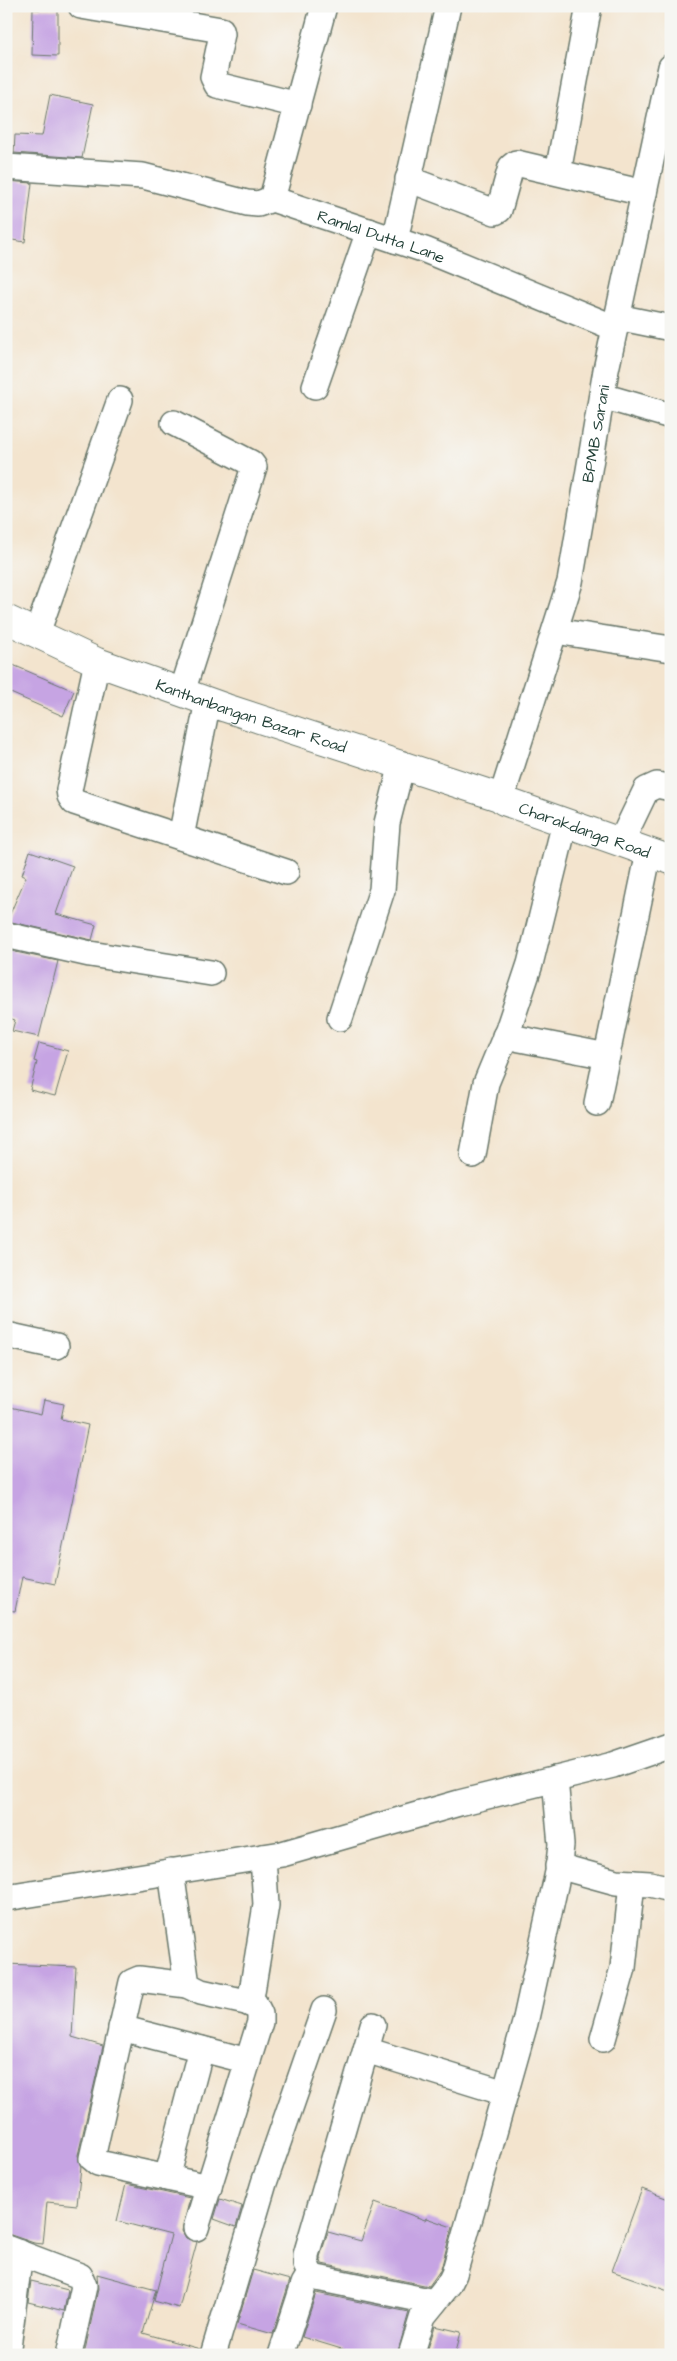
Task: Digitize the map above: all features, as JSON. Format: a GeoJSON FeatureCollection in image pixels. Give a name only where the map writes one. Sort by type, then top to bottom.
{"type":"FeatureCollection","features":[{"type":"Feature","properties":{"kind":"street"},"geometry":{"type":"LineString","coordinates":[[80,6],[221,30],[222,34],[212,77],[217,85],[298,105]]}},
{"type":"Feature","properties":{"kind":"street"},"geometry":{"type":"LineString","coordinates":[[272,199],[324,6]]}},
{"type":"Feature","properties":{"kind":"street"},"geometry":{"type":"LineString","coordinates":[[395,240],[448,6]]}},
{"type":"Feature","properties":{"kind":"street"},"geometry":{"type":"LineString","coordinates":[[558,172],[589,6]]}},
{"type":"Feature","properties":{"kind":"street","name":"BPMB Sarani"},"geometry":{"type":"LineString","coordinates":[[502,797],[570,582],[616,323],[671,67]]}},
{"type":"Feature","properties":{"kind":"street"},"geometry":{"type":"LineString","coordinates":[[408,179],[495,212],[499,210],[513,164],[520,163],[644,193]]}},
{"type":"Feature","properties":{"kind":"street","name":"Ramlal Dutta Lane"},"geometry":{"type":"LineString","coordinates":[[6,167],[143,176],[247,203],[258,204],[272,199],[425,250],[616,323],[671,328]]}},
{"type":"Feature","properties":{"kind":"street"},"geometry":{"type":"LineString","coordinates":[[315,386],[369,232]]}},
{"type":"Feature","properties":{"kind":"street"},"geometry":{"type":"LineString","coordinates":[[602,396],[671,416]]}},
{"type":"Feature","properties":{"kind":"street"},"geometry":{"type":"LineString","coordinates":[[36,633],[120,400]]}},
{"type":"Feature","properties":{"kind":"street"},"geometry":{"type":"LineString","coordinates":[[174,423],[251,463],[254,467],[182,692]]}},
{"type":"Feature","properties":{"kind":"street","name":"Kanthanbangan Bazar Road"},"geometry":{"type":"LineString","coordinates":[[6,619],[97,662],[208,701],[502,797]]}},
{"type":"Feature","properties":{"kind":"street"},"geometry":{"type":"LineString","coordinates":[[555,631],[671,649]]}},
{"type":"Feature","properties":{"kind":"street"},"geometry":{"type":"LineString","coordinates":[[97,662],[69,790],[74,802],[286,872]]}},
{"type":"Feature","properties":{"kind":"street"},"geometry":{"type":"LineString","coordinates":[[181,837],[208,701]]}},
{"type":"Feature","properties":{"kind":"street"},"geometry":{"type":"LineString","coordinates":[[340,1018],[382,890],[387,823],[402,764]]}},
{"type":"Feature","properties":{"kind":"street"},"geometry":{"type":"LineString","coordinates":[[621,842],[646,790],[657,785],[671,788]]}},
{"type":"Feature","properties":{"kind":"street","name":"Charakdanga Road"},"geometry":{"type":"LineString","coordinates":[[502,797],[504,801],[660,856]]}},
{"type":"Feature","properties":{"kind":"street"},"geometry":{"type":"LineString","coordinates":[[473,1155],[486,1083],[505,1036],[530,964],[565,822]]}},
{"type":"Feature","properties":{"kind":"street"},"geometry":{"type":"LineString","coordinates":[[597,1103],[607,1056],[660,856]]}},
{"type":"Feature","properties":{"kind":"street"},"geometry":{"type":"LineString","coordinates":[[6,936],[90,954],[212,973]]}},
{"type":"Feature","properties":{"kind":"street"},"geometry":{"type":"LineString","coordinates":[[505,1036],[607,1056]]}},
{"type":"Feature","properties":{"kind":"street"},"geometry":{"type":"LineString","coordinates":[[6,1335],[56,1346]]}},
{"type":"Feature","properties":{"kind":"street"},"geometry":{"type":"LineString","coordinates":[[6,1898],[282,1854],[459,1803],[613,1765],[671,1745]]}},
{"type":"Feature","properties":{"kind":"street"},"geometry":{"type":"LineString","coordinates":[[411,2355],[423,2316],[454,2274],[525,2023],[561,1845],[555,1779]]}},
{"type":"Feature","properties":{"kind":"street"},"geometry":{"type":"LineString","coordinates":[[250,2004],[266,1905],[264,1857]]}},
{"type":"Feature","properties":{"kind":"street"},"geometry":{"type":"LineString","coordinates":[[558,1866],[614,1882],[650,1884],[671,1889]]}},
{"type":"Feature","properties":{"kind":"street"},"geometry":{"type":"LineString","coordinates":[[171,1872],[187,1985]]}},
{"type":"Feature","properties":{"kind":"street"},"geometry":{"type":"LineString","coordinates":[[603,2039],[623,1968],[632,1883]]}},
{"type":"Feature","properties":{"kind":"street"},"geometry":{"type":"LineString","coordinates":[[196,2228],[209,2187],[248,2061],[260,2014],[258,2008],[250,2004],[201,1992],[187,1985],[135,1980],[130,1987],[92,2158],[98,2163],[209,2187]]}},
{"type":"Feature","properties":{"kind":"street"},"geometry":{"type":"LineString","coordinates":[[213,2355],[264,2183],[324,2010]]}},
{"type":"Feature","properties":{"kind":"street"},"geometry":{"type":"LineString","coordinates":[[312,2277],[306,2264],[306,2255],[373,2025]]}},
{"type":"Feature","properties":{"kind":"street"},"geometry":{"type":"LineString","coordinates":[[121,2028],[248,2061]]}},
{"type":"Feature","properties":{"kind":"street"},"geometry":{"type":"LineString","coordinates":[[167,2178],[201,2049]]}},
{"type":"Feature","properties":{"kind":"street"},"geometry":{"type":"LineString","coordinates":[[366,2050],[505,2093]]}},
{"type":"Feature","properties":{"kind":"street"},"geometry":{"type":"LineString","coordinates":[[7,2355],[13,2251],[80,2276],[83,2280],[84,2286],[69,2355]]}},
{"type":"Feature","properties":{"kind":"street"},"geometry":{"type":"LineString","coordinates":[[281,2355],[304,2284],[307,2279],[312,2277],[434,2302]]}},
{"type":"Feature","properties":{"kind":"building"},"geometry":{"type":"Polygon","coordinates":[[[33,9],[58,10],[58,56],[32,55],[33,9]]]}},
{"type":"Feature","properties":{"kind":"building"},"geometry":{"type":"Polygon","coordinates":[[[50,95],[93,104],[82,158],[14,153],[15,135],[42,136],[50,95]]]}},
{"type":"Feature","properties":{"kind":"building"},"geometry":{"type":"Polygon","coordinates":[[[6,181],[32,183],[25,242],[6,239],[6,181]]]}},
{"type":"Feature","properties":{"kind":"building"},"geometry":{"type":"Polygon","coordinates":[[[6,662],[74,691],[63,716],[6,691],[6,662]]]}},
{"type":"Feature","properties":{"kind":"building"},"geometry":{"type":"Polygon","coordinates":[[[30,851],[73,866],[56,914],[96,925],[92,940],[7,921],[26,877],[22,875],[30,851]]]}},
{"type":"Feature","properties":{"kind":"building"},"geometry":{"type":"Polygon","coordinates":[[[6,950],[58,961],[39,1037],[12,1031],[15,1020],[6,1017],[6,950]]]}},
{"type":"Feature","properties":{"kind":"building"},"geometry":{"type":"Polygon","coordinates":[[[39,1043],[68,1051],[55,1096],[30,1090],[37,1062],[34,1061],[39,1043]]]}},
{"type":"Feature","properties":{"kind":"building"},"geometry":{"type":"Polygon","coordinates":[[[44,1400],[64,1404],[61,1419],[88,1425],[55,1584],[22,1577],[15,1611],[6,1610],[6,1406],[41,1414],[44,1400]]]}},
{"type":"Feature","properties":{"kind":"building"},"geometry":{"type":"Polygon","coordinates":[[[6,1964],[76,1967],[72,2037],[103,2046],[78,2155],[81,2167],[77,2205],[47,2202],[43,2244],[34,2243],[8,2234],[11,2195],[6,2195],[6,1964]]]}},
{"type":"Feature","properties":{"kind":"building"},"geometry":{"type":"Polygon","coordinates":[[[126,2184],[190,2198],[182,2231],[186,2238],[197,2242],[179,2308],[154,2301],[171,2235],[117,2221],[126,2184]]]}},
{"type":"Feature","properties":{"kind":"building"},"geometry":{"type":"Polygon","coordinates":[[[642,2189],[671,2200],[671,2292],[612,2271],[642,2189]]]}},
{"type":"Feature","properties":{"kind":"building"},"geometry":{"type":"Polygon","coordinates":[[[220,2199],[242,2206],[236,2227],[214,2219],[220,2199]]]}},
{"type":"Feature","properties":{"kind":"building"},"geometry":{"type":"Polygon","coordinates":[[[375,2202],[425,2220],[426,2218],[452,2227],[441,2269],[429,2286],[322,2264],[320,2257],[328,2232],[361,2241],[375,2202]]]}},
{"type":"Feature","properties":{"kind":"building"},"geometry":{"type":"Polygon","coordinates":[[[253,2270],[290,2280],[273,2334],[237,2324],[253,2270]]]}},
{"type":"Feature","properties":{"kind":"building"},"geometry":{"type":"Polygon","coordinates":[[[97,2274],[156,2290],[143,2333],[200,2349],[199,2355],[84,2355],[98,2289],[97,2274]]]}},
{"type":"Feature","properties":{"kind":"building"},"geometry":{"type":"Polygon","coordinates":[[[31,2281],[68,2290],[64,2311],[28,2302],[31,2281]]]}},
{"type":"Feature","properties":{"kind":"building"},"geometry":{"type":"Polygon","coordinates":[[[316,2293],[409,2312],[397,2355],[344,2355],[345,2350],[302,2337],[316,2293]]]}},
{"type":"Feature","properties":{"kind":"building"},"geometry":{"type":"Polygon","coordinates":[[[435,2326],[461,2332],[455,2355],[426,2355],[435,2326]]]}}]}
